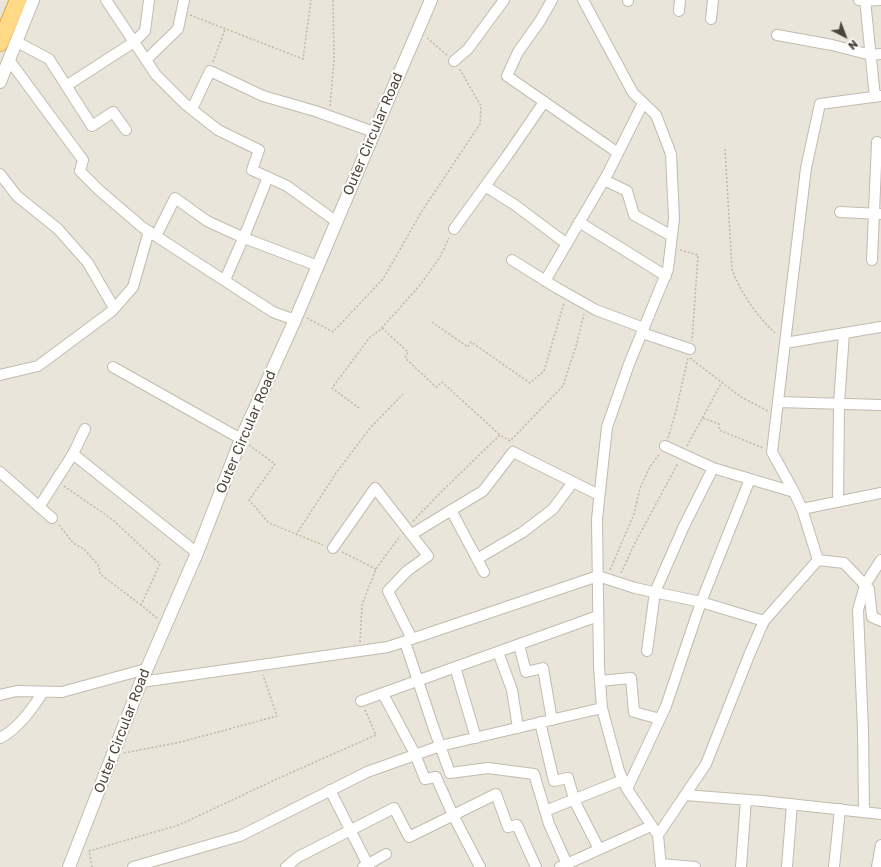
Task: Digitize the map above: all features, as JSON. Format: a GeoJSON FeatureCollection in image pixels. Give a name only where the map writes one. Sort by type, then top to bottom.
{"type":"FeatureCollection","features":[{"type":"Feature","properties":{"kind":"highway"},"geometry":{"type":"LineString","coordinates":[[0,43],[18,0]]}},
{"type":"Feature","properties":{"kind":"street"},"geometry":{"type":"LineString","coordinates":[[0,82],[33,0]]}},
{"type":"Feature","properties":{"kind":"street"},"geometry":{"type":"LineString","coordinates":[[106,0],[156,75],[192,109],[218,130],[259,150],[252,170],[287,186],[336,222]]}},
{"type":"Feature","properties":{"kind":"street"},"geometry":{"type":"LineString","coordinates":[[66,86],[134,42],[145,31],[149,0]]}},
{"type":"Feature","properties":{"kind":"street"},"geometry":{"type":"LineString","coordinates":[[146,60],[178,29],[184,0]]}},
{"type":"Feature","properties":{"kind":"street","name":"Outer Circular Road"},"geometry":{"type":"LineString","coordinates":[[70,867],[141,682],[197,553],[241,439],[297,317],[431,0]]}},
{"type":"Feature","properties":{"kind":"street"},"geometry":{"type":"LineString","coordinates":[[454,61],[468,48],[504,0]]}},
{"type":"Feature","properties":{"kind":"street"},"geometry":{"type":"LineString","coordinates":[[552,0],[540,21],[518,52],[507,76],[618,153]]}},
{"type":"Feature","properties":{"kind":"street"},"geometry":{"type":"LineString","coordinates":[[583,0],[633,93],[656,115],[671,154],[674,219],[666,276],[643,331],[607,427],[597,519],[607,579],[598,616],[602,708],[619,771],[625,784],[658,835],[661,866],[695,867]]}},
{"type":"Feature","properties":{"kind":"street"},"geometry":{"type":"LineString","coordinates":[[679,11],[680,0]]}},
{"type":"Feature","properties":{"kind":"street"},"geometry":{"type":"LineString","coordinates":[[711,19],[713,0]]}},
{"type":"Feature","properties":{"kind":"street"},"geometry":{"type":"LineString","coordinates":[[818,560],[802,509],[772,452],[776,416],[806,168],[820,104],[878,97],[876,54],[863,0],[881,0]]}},
{"type":"Feature","properties":{"kind":"street"},"geometry":{"type":"LineString","coordinates":[[778,35],[876,54]]}},
{"type":"Feature","properties":{"kind":"street"},"geometry":{"type":"LineString","coordinates":[[17,42],[49,59],[92,126],[113,112],[126,130]]}},
{"type":"Feature","properties":{"kind":"street"},"geometry":{"type":"LineString","coordinates":[[9,60],[83,160],[80,171],[99,190],[142,227],[273,312],[297,317]]}},
{"type":"Feature","properties":{"kind":"street"},"geometry":{"type":"LineString","coordinates":[[192,109],[210,71],[263,96],[327,115],[374,132]]}},
{"type":"Feature","properties":{"kind":"street"},"geometry":{"type":"LineString","coordinates":[[454,229],[544,102]]}},
{"type":"Feature","properties":{"kind":"street"},"geometry":{"type":"LineString","coordinates":[[545,281],[604,180],[643,102]]}},
{"type":"Feature","properties":{"kind":"street"},"geometry":{"type":"LineString","coordinates":[[872,260],[878,214],[877,142]]}},
{"type":"Feature","properties":{"kind":"street"},"geometry":{"type":"LineString","coordinates":[[0,174],[17,196],[58,229],[88,263],[114,308]]}},
{"type":"Feature","properties":{"kind":"street"},"geometry":{"type":"LineString","coordinates":[[225,280],[244,238],[268,177]]}},
{"type":"Feature","properties":{"kind":"street"},"geometry":{"type":"LineString","coordinates":[[604,180],[627,191],[634,215],[672,236]]}},
{"type":"Feature","properties":{"kind":"street"},"geometry":{"type":"LineString","coordinates":[[485,186],[515,205],[567,244]]}},
{"type":"Feature","properties":{"kind":"street"},"geometry":{"type":"LineString","coordinates":[[0,375],[38,366],[114,308],[133,287],[152,234],[175,198],[207,221],[244,238],[318,266]]}},
{"type":"Feature","properties":{"kind":"street"},"geometry":{"type":"LineString","coordinates":[[840,212],[878,214]]}},
{"type":"Feature","properties":{"kind":"street"},"geometry":{"type":"LineString","coordinates":[[579,222],[666,276]]}},
{"type":"Feature","properties":{"kind":"street"},"geometry":{"type":"LineString","coordinates":[[512,260],[566,294],[596,310],[643,331],[690,349]]}},
{"type":"Feature","properties":{"kind":"street"},"geometry":{"type":"LineString","coordinates":[[785,342],[881,327]]}},
{"type":"Feature","properties":{"kind":"street"},"geometry":{"type":"LineString","coordinates":[[838,502],[839,404],[844,333]]}},
{"type":"Feature","properties":{"kind":"street"},"geometry":{"type":"LineString","coordinates":[[113,367],[241,439]]}},
{"type":"Feature","properties":{"kind":"street"},"geometry":{"type":"LineString","coordinates":[[778,402],[881,405]]}},
{"type":"Feature","properties":{"kind":"street"},"geometry":{"type":"LineString","coordinates":[[39,507],[73,454],[85,429]]}},
{"type":"Feature","properties":{"kind":"street"},"geometry":{"type":"LineString","coordinates":[[665,446],[713,468],[794,492]]}},
{"type":"Feature","properties":{"kind":"street"},"geometry":{"type":"LineString","coordinates":[[409,531],[451,510],[483,491],[513,452],[599,495]]}},
{"type":"Feature","properties":{"kind":"street"},"geometry":{"type":"LineString","coordinates":[[73,454],[197,553]]}},
{"type":"Feature","properties":{"kind":"street"},"geometry":{"type":"LineString","coordinates":[[646,651],[655,592],[684,526],[713,468]]}},
{"type":"Feature","properties":{"kind":"street"},"geometry":{"type":"LineString","coordinates":[[0,472],[52,518]]}},
{"type":"Feature","properties":{"kind":"street"},"geometry":{"type":"LineString","coordinates":[[545,811],[625,784],[666,706],[701,602],[750,479]]}},
{"type":"Feature","properties":{"kind":"street"},"geometry":{"type":"LineString","coordinates":[[477,559],[523,532],[553,509],[573,482]]}},
{"type":"Feature","properties":{"kind":"street"},"geometry":{"type":"LineString","coordinates":[[333,548],[375,488],[428,556],[407,571],[388,590],[408,641],[417,681],[450,773],[488,768],[534,774],[563,865],[580,863],[599,849],[651,826]]}},
{"type":"Feature","properties":{"kind":"street"},"geometry":{"type":"LineString","coordinates":[[802,509],[881,493]]}},
{"type":"Feature","properties":{"kind":"street"},"geometry":{"type":"LineString","coordinates":[[451,510],[484,572]]}},
{"type":"Feature","properties":{"kind":"street"},"geometry":{"type":"LineString","coordinates":[[818,560],[844,563],[869,589],[872,617],[881,621]]}},
{"type":"Feature","properties":{"kind":"street"},"geometry":{"type":"LineString","coordinates":[[658,835],[706,764],[764,621],[818,560]]}},
{"type":"Feature","properties":{"kind":"street"},"geometry":{"type":"LineString","coordinates":[[864,812],[863,730],[858,610],[865,585],[881,560]]}},
{"type":"Feature","properties":{"kind":"street"},"geometry":{"type":"LineString","coordinates":[[141,682],[388,648],[607,579],[636,588],[701,602],[764,621]]}},
{"type":"Feature","properties":{"kind":"street"},"geometry":{"type":"LineString","coordinates":[[361,701],[598,616]]}},
{"type":"Feature","properties":{"kind":"street"},"geometry":{"type":"LineString","coordinates":[[519,645],[526,672],[543,668],[552,720]]}},
{"type":"Feature","properties":{"kind":"street"},"geometry":{"type":"LineString","coordinates":[[498,652],[512,690],[518,728]]}},
{"type":"Feature","properties":{"kind":"street"},"geometry":{"type":"LineString","coordinates":[[455,667],[476,738]]}},
{"type":"Feature","properties":{"kind":"street"},"geometry":{"type":"LineString","coordinates":[[0,695],[17,691],[62,692],[146,670]]}},
{"type":"Feature","properties":{"kind":"street"},"geometry":{"type":"LineString","coordinates":[[600,681],[631,678],[634,712],[660,719]]}},
{"type":"Feature","properties":{"kind":"street"},"geometry":{"type":"LineString","coordinates":[[0,738],[29,713],[43,692]]}},
{"type":"Feature","properties":{"kind":"street"},"geometry":{"type":"LineString","coordinates":[[383,694],[415,754],[425,779],[436,777],[453,815],[480,867]]}},
{"type":"Feature","properties":{"kind":"street"},"geometry":{"type":"LineString","coordinates":[[133,867],[240,836],[367,772],[415,754],[440,746],[602,708]]}},
{"type":"Feature","properties":{"kind":"street"},"geometry":{"type":"LineString","coordinates":[[540,722],[554,781],[568,778],[574,800],[599,849]]}},
{"type":"Feature","properties":{"kind":"street"},"geometry":{"type":"LineString","coordinates":[[330,790],[351,830],[367,866],[386,854]]}},
{"type":"Feature","properties":{"kind":"street"},"geometry":{"type":"LineString","coordinates":[[286,867],[298,857],[394,808],[409,837],[496,794],[508,826],[517,825],[536,867]]}},
{"type":"Feature","properties":{"kind":"street"},"geometry":{"type":"LineString","coordinates":[[685,795],[792,804],[881,814]]}},
{"type":"Feature","properties":{"kind":"street"},"geometry":{"type":"LineString","coordinates":[[741,867],[746,800]]}},
{"type":"Feature","properties":{"kind":"street"},"geometry":{"type":"LineString","coordinates":[[787,867],[792,804]]}},
{"type":"Feature","properties":{"kind":"street"},"geometry":{"type":"LineString","coordinates":[[834,867],[840,809]]}},
{"type":"Feature","properties":{"kind":"street"},"geometry":{"type":"LineString","coordinates":[[877,867],[881,845]]}},
{"type":"Feature","properties":{"kind":"path"},"geometry":{"type":"LineString","coordinates":[[182,12],[303,59],[311,0]]}},
{"type":"Feature","properties":{"kind":"path"},"geometry":{"type":"LineString","coordinates":[[327,115],[330,103],[334,59],[333,0]]}},
{"type":"Feature","properties":{"kind":"path"},"geometry":{"type":"LineString","coordinates":[[210,71],[226,29]]}},
{"type":"Feature","properties":{"kind":"path"},"geometry":{"type":"LineString","coordinates":[[297,317],[333,332],[383,279],[422,211],[480,124],[481,106],[457,64],[418,30]]}},
{"type":"Feature","properties":{"kind":"path"},"geometry":{"type":"LineString","coordinates":[[725,149],[732,269],[737,283],[761,320],[785,342]]}},
{"type":"Feature","properties":{"kind":"path"},"geometry":{"type":"LineString","coordinates":[[359,408],[332,388],[370,338],[382,328],[421,284],[440,257],[454,229]]}},
{"type":"Feature","properties":{"kind":"path"},"geometry":{"type":"LineString","coordinates":[[671,248],[698,255],[694,301],[693,338],[690,349]]}},
{"type":"Feature","properties":{"kind":"path"},"geometry":{"type":"LineString","coordinates":[[432,322],[468,347],[471,342],[530,383],[544,371],[566,294]]}},
{"type":"Feature","properties":{"kind":"path"},"geometry":{"type":"LineString","coordinates":[[382,328],[408,352],[405,358],[436,387],[442,382],[500,436],[510,441],[563,386],[576,346],[586,304]]}},
{"type":"Feature","properties":{"kind":"path"},"geometry":{"type":"LineString","coordinates":[[607,579],[634,514],[640,488],[650,466],[665,446],[676,411],[688,357],[741,397],[776,416]]}},
{"type":"Feature","properties":{"kind":"path"},"geometry":{"type":"LineString","coordinates":[[607,579],[634,545],[722,382]]}},
{"type":"Feature","properties":{"kind":"path"},"geometry":{"type":"LineString","coordinates":[[296,534],[336,473],[358,444],[371,427],[403,394]]}},
{"type":"Feature","properties":{"kind":"path"},"geometry":{"type":"LineString","coordinates":[[702,417],[719,424],[719,430],[772,452]]}},
{"type":"Feature","properties":{"kind":"path"},"geometry":{"type":"LineString","coordinates":[[359,652],[362,605],[376,569],[444,489],[500,436]]}},
{"type":"Feature","properties":{"kind":"path"},"geometry":{"type":"LineString","coordinates":[[241,439],[275,464],[248,500],[269,523],[333,548],[376,569]]}},
{"type":"Feature","properties":{"kind":"path"},"geometry":{"type":"LineString","coordinates":[[56,480],[113,520],[160,564],[141,605]]}},
{"type":"Feature","properties":{"kind":"path"},"geometry":{"type":"LineString","coordinates":[[52,518],[64,530],[73,543],[84,548],[99,566],[100,574],[166,625]]}},
{"type":"Feature","properties":{"kind":"path"},"geometry":{"type":"LineString","coordinates":[[112,756],[181,742],[277,716],[260,666]]}},
{"type":"Feature","properties":{"kind":"path"},"geometry":{"type":"LineString","coordinates":[[92,867],[89,851],[179,825],[279,778],[376,736],[361,701]]}},
{"type":"Feature","properties":{"kind":"shaded area"},"geometry":{"type":"Polygon","coordinates":[[[0,0],[881,0],[881,867],[0,867],[0,0]]]}}]}
